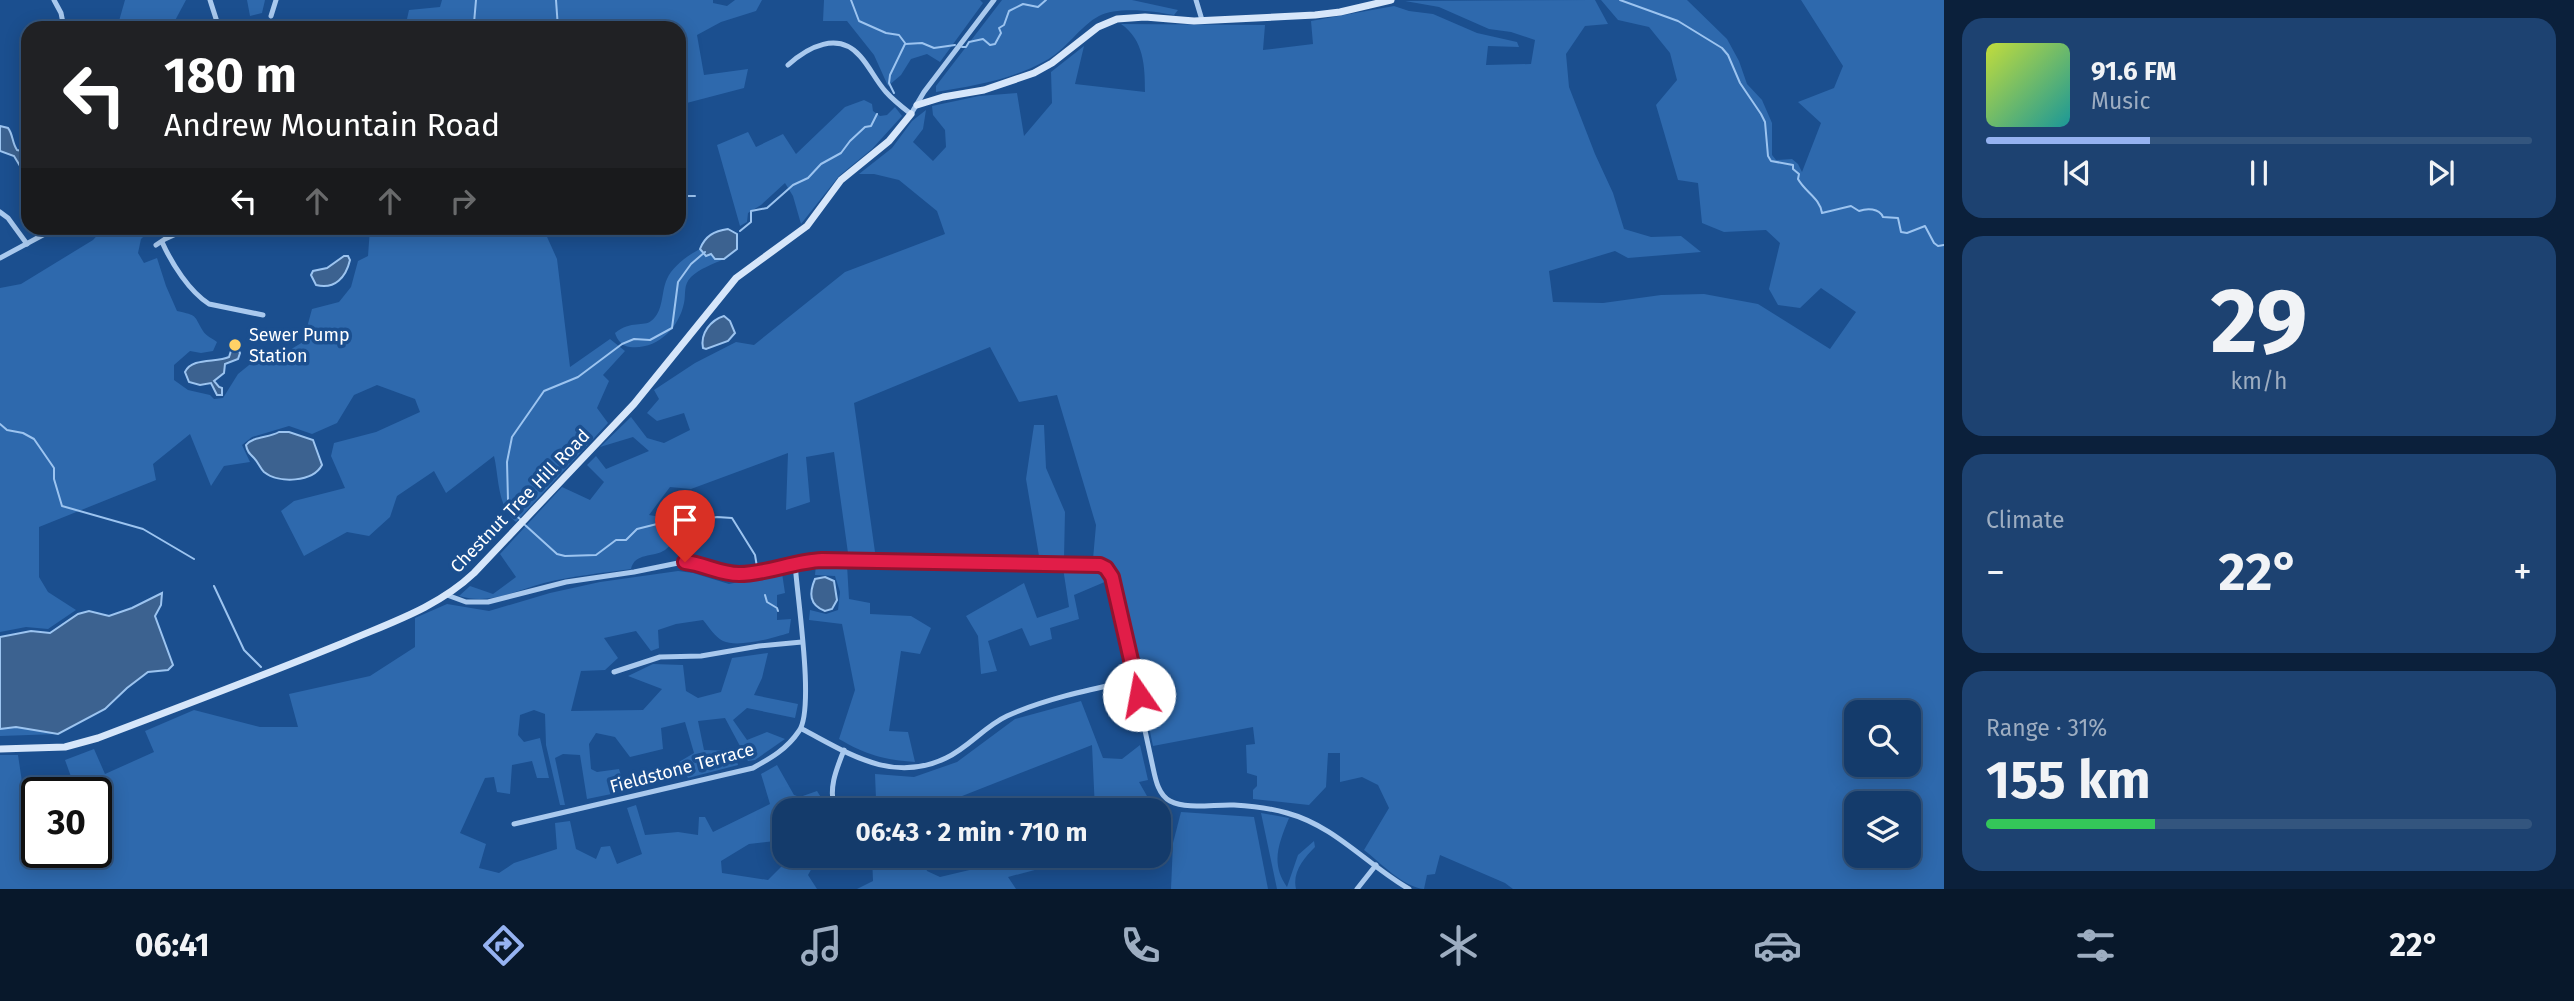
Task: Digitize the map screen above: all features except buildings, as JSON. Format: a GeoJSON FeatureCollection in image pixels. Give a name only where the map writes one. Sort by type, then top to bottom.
{"type":"FeatureCollection","features":[{"type":"Feature","properties":{"kind":"street"},"geometry":{"type":"LineString","coordinates":[[54,0],[63,21]]}},
{"type":"Feature","properties":{"kind":"street"},"geometry":{"type":"LineString","coordinates":[[210,0],[217,21]]}},
{"type":"Feature","properties":{"kind":"street"},"geometry":{"type":"LineString","coordinates":[[271,16],[276,0]]}},
{"type":"Feature","properties":{"kind":"street"},"geometry":{"type":"LineString","coordinates":[[788,65],[817,45],[837,43],[847,46],[860,57],[885,91],[911,114],[924,92],[994,0]]}},
{"type":"Feature","properties":{"kind":"street"},"geometry":{"type":"LineString","coordinates":[[1195,0],[1202,20]]}},
{"type":"Feature","properties":{"kind":"street"},"geometry":{"type":"LineString","coordinates":[[917,105],[996,86],[1041,70],[1098,27],[1112,20],[1133,17],[1202,20],[1334,13],[1391,0]]}},
{"type":"Feature","properties":{"kind":"street","name":"Chestnut Tree Hill Road"},"geometry":{"type":"LineString","coordinates":[[0,749],[65,747],[98,738],[295,663],[412,614],[447,595],[474,573],[634,404],[736,278],[807,226],[841,180],[889,141],[911,114]]}},
{"type":"Feature","properties":{"kind":"street"},"geometry":{"type":"LineString","coordinates":[[0,212],[8,218],[27,244]]}},
{"type":"Feature","properties":{"kind":"street"},"geometry":{"type":"LineString","coordinates":[[0,258],[43,235]]}},
{"type":"Feature","properties":{"kind":"street"},"geometry":{"type":"LineString","coordinates":[[176,235],[159,244],[202,300],[209,304],[263,315]]}},
{"type":"Feature","properties":{"kind":"street"},"geometry":{"type":"LineString","coordinates":[[447,595],[466,602],[488,602],[574,580],[682,562],[735,574],[828,560],[1016,562],[1103,566],[1112,577],[1154,774],[1159,789],[1168,800],[1181,804],[1248,806],[1287,813],[1320,825],[1409,889]]}},
{"type":"Feature","properties":{"kind":"street"},"geometry":{"type":"LineString","coordinates":[[795,563],[807,692],[802,729],[871,764],[907,768],[946,758],[1004,717],[1029,707],[1135,680]]}},
{"type":"Feature","properties":{"kind":"street"},"geometry":{"type":"LineString","coordinates":[[614,672],[660,657],[701,656],[802,642]]}},
{"type":"Feature","properties":{"kind":"street","name":"Fieldstone Terrace"},"geometry":{"type":"LineString","coordinates":[[514,824],[753,768],[781,752],[802,729]]}},
{"type":"Feature","properties":{"kind":"street"},"geometry":{"type":"LineString","coordinates":[[832,798],[833,780],[844,750]]}},
{"type":"Feature","properties":{"kind":"street"},"geometry":{"type":"LineString","coordinates":[[1357,889],[1376,865]]}},
{"type":"Feature","properties":{"kind":"shaded area"},"geometry":{"type":"Polygon","coordinates":[[[125,0],[186,0],[175,21],[119,21],[125,0]]]}},
{"type":"Feature","properties":{"kind":"shaded area"},"geometry":{"type":"Polygon","coordinates":[[[247,0],[265,0],[262,13],[250,16],[247,0]]]}},
{"type":"Feature","properties":{"kind":"shaded area"},"geometry":{"type":"Polygon","coordinates":[[[442,0],[713,0],[713,3],[727,6],[735,0],[762,0],[756,11],[721,22],[697,35],[704,75],[748,69],[744,88],[686,103],[686,21],[407,21],[409,10],[440,7],[442,0]]]}},
{"type":"Feature","properties":{"kind":"shaded area"},"geometry":{"type":"Polygon","coordinates":[[[824,0],[980,0],[983,3],[940,62],[927,54],[911,59],[901,75],[888,86],[874,55],[847,21],[823,21],[824,0]]]}},
{"type":"Feature","properties":{"kind":"shaded area"},"geometry":{"type":"Polygon","coordinates":[[[1002,0],[1132,0],[1178,10],[1174,15],[1136,10],[1107,13],[1092,20],[1052,57],[1032,68],[992,81],[936,92],[936,86],[1002,0]]]}},
{"type":"Feature","properties":{"kind":"shaded area"},"geometry":{"type":"Polygon","coordinates":[[[1595,0],[1608,24],[1585,26],[1566,54],[1569,87],[1613,193],[1624,229],[1651,237],[1681,236],[1701,252],[1628,258],[1615,251],[1549,271],[1553,302],[1603,303],[1661,295],[1704,294],[1758,304],[1830,349],[1856,312],[1821,288],[1800,308],[1778,305],[1769,289],[1780,243],[1766,230],[1724,232],[1702,223],[1698,183],[1678,180],[1656,105],[1677,80],[1670,53],[1649,27],[1618,20],[1601,0],[1687,0],[1727,39],[1747,84],[1762,100],[1772,123],[1772,155],[1776,160],[1792,159],[1802,172],[1821,123],[1798,102],[1834,88],[1843,66],[1801,0],[1944,0],[1944,889],[1513,889],[1440,855],[1435,874],[1427,875],[1424,889],[1400,879],[1364,850],[1389,808],[1378,785],[1362,777],[1340,782],[1340,753],[1328,753],[1326,787],[1309,805],[1253,799],[1257,776],[1247,773],[1246,745],[1255,744],[1253,727],[1153,746],[1119,583],[1110,567],[1093,559],[1096,525],[1057,395],[1019,402],[990,347],[854,403],[875,552],[848,553],[834,452],[806,457],[810,502],[786,510],[788,453],[691,489],[670,487],[649,515],[678,520],[684,527],[665,550],[636,560],[631,569],[544,583],[492,598],[459,596],[470,586],[493,594],[516,577],[500,554],[562,487],[590,500],[604,482],[587,465],[596,456],[606,469],[649,451],[633,437],[600,447],[631,417],[647,438],[664,443],[690,430],[684,413],[657,421],[647,413],[659,399],[654,390],[695,363],[736,342],[754,345],[845,272],[945,234],[937,211],[899,180],[874,174],[859,174],[892,148],[912,121],[926,110],[923,129],[913,142],[933,161],[946,147],[945,130],[933,115],[932,106],[979,96],[1017,93],[1024,136],[1052,103],[1051,72],[1084,46],[1075,84],[1145,92],[1142,54],[1129,30],[1121,24],[1265,25],[1263,50],[1313,44],[1311,21],[1394,6],[1433,14],[1477,33],[1517,42],[1519,47],[1488,46],[1486,65],[1531,64],[1535,40],[1511,32],[1489,29],[1439,7],[1405,1],[1595,0]]]}},
{"type":"Feature","properties":{"kind":"shaded area"},"geometry":{"type":"Polygon","coordinates":[[[864,100],[872,104],[873,111],[880,116],[887,115],[895,107],[902,116],[872,149],[839,176],[801,224],[793,196],[785,183],[748,213],[747,222],[740,226],[717,145],[748,132],[756,147],[783,134],[796,154],[845,107],[864,100]]]}},
{"type":"Feature","properties":{"kind":"shaded area"},"geometry":{"type":"Polygon","coordinates":[[[0,126],[8,128],[17,150],[21,151],[21,168],[14,156],[0,151],[0,126]]]}},
{"type":"Feature","properties":{"kind":"shaded area"},"geometry":{"type":"Polygon","coordinates":[[[728,229],[737,234],[737,249],[724,259],[715,259],[711,254],[706,256],[700,249],[707,237],[728,229]]]}},
{"type":"Feature","properties":{"kind":"shaded area"},"geometry":{"type":"Polygon","coordinates":[[[98,235],[145,235],[141,239],[138,253],[144,263],[157,258],[177,311],[194,316],[204,332],[217,342],[213,351],[190,351],[174,365],[174,380],[188,390],[210,395],[214,399],[223,398],[238,374],[254,361],[278,357],[303,342],[312,309],[339,302],[351,287],[358,261],[368,256],[370,235],[546,235],[557,259],[570,367],[610,339],[625,351],[603,375],[609,381],[597,408],[608,423],[516,522],[502,500],[494,456],[446,493],[434,471],[397,496],[390,517],[369,536],[347,532],[304,556],[281,511],[294,501],[345,488],[331,456],[334,443],[376,432],[420,412],[415,399],[377,385],[354,395],[337,423],[312,434],[289,426],[252,437],[242,445],[250,462],[224,466],[211,486],[190,434],[153,464],[156,480],[39,527],[39,577],[48,592],[76,610],[48,629],[26,627],[0,632],[0,288],[21,284],[98,235]]]}},
{"type":"Feature","properties":{"kind":"shaded area"},"geometry":{"type":"Polygon","coordinates":[[[700,249],[706,256],[711,254],[715,259],[724,259],[706,267],[688,280],[684,303],[672,329],[649,345],[630,347],[622,344],[615,333],[626,326],[648,323],[655,317],[669,275],[681,262],[700,249]]]}},
{"type":"Feature","properties":{"kind":"shaded area"},"geometry":{"type":"Polygon","coordinates":[[[348,256],[350,260],[339,281],[329,286],[316,285],[311,275],[313,271],[327,268],[348,256]]]}},
{"type":"Feature","properties":{"kind":"shaded area"},"geometry":{"type":"Polygon","coordinates":[[[724,316],[730,321],[735,333],[728,341],[703,348],[703,337],[708,328],[724,316]]]}},
{"type":"Feature","properties":{"kind":"shaded area"},"geometry":{"type":"Polygon","coordinates":[[[234,349],[238,349],[240,353],[238,359],[225,364],[224,373],[214,381],[222,388],[222,395],[217,395],[211,383],[200,385],[189,382],[185,372],[188,367],[199,362],[224,359],[229,357],[234,349]]]}},
{"type":"Feature","properties":{"kind":"shaded area"},"geometry":{"type":"Polygon","coordinates":[[[1034,425],[1044,425],[1046,468],[1065,512],[1064,558],[1039,556],[1026,479],[1034,425]]]}},
{"type":"Feature","properties":{"kind":"shaded area"},"geometry":{"type":"Polygon","coordinates":[[[279,432],[289,432],[313,440],[322,465],[318,471],[304,478],[287,480],[264,472],[248,452],[246,445],[279,432]]]}},
{"type":"Feature","properties":{"kind":"shaded area"},"geometry":{"type":"Polygon","coordinates":[[[816,564],[847,565],[849,599],[870,603],[870,614],[911,616],[931,628],[920,654],[901,651],[889,731],[908,732],[915,762],[876,756],[839,739],[855,690],[842,624],[809,620],[810,610],[826,614],[838,610],[840,592],[835,576],[815,575],[816,564]]]}},
{"type":"Feature","properties":{"kind":"shaded area"},"geometry":{"type":"Polygon","coordinates":[[[1063,568],[1100,571],[1107,581],[1074,595],[1079,619],[1050,628],[1052,639],[1030,646],[1022,628],[988,641],[997,671],[981,674],[978,636],[966,616],[1024,583],[1037,618],[1069,607],[1063,568]]]}},
{"type":"Feature","properties":{"kind":"shaded area"},"geometry":{"type":"Polygon","coordinates":[[[678,571],[729,584],[782,573],[785,593],[777,595],[777,620],[791,619],[789,633],[756,642],[729,643],[717,637],[703,620],[658,630],[659,648],[651,651],[636,631],[604,638],[618,658],[605,670],[581,671],[571,711],[643,710],[662,689],[628,676],[653,664],[683,665],[686,691],[698,698],[721,692],[732,658],[768,653],[762,678],[754,695],[798,704],[795,718],[747,708],[733,720],[747,740],[767,732],[785,739],[755,760],[748,761],[725,718],[698,721],[704,750],[735,751],[738,765],[688,778],[679,762],[694,753],[685,722],[661,728],[663,749],[630,757],[615,737],[596,733],[589,744],[591,769],[597,772],[619,769],[626,791],[587,799],[580,755],[563,754],[555,758],[565,805],[560,805],[546,745],[545,714],[534,710],[520,715],[518,735],[524,742],[540,738],[549,778],[537,778],[532,761],[512,765],[510,794],[497,792],[494,777],[485,778],[460,833],[486,844],[479,868],[499,873],[514,863],[557,849],[555,823],[570,821],[576,849],[596,859],[601,847],[610,846],[617,864],[642,854],[627,808],[636,805],[645,835],[678,832],[698,835],[699,817],[705,817],[713,832],[770,804],[761,774],[777,765],[794,795],[800,797],[817,791],[821,798],[772,798],[772,841],[749,844],[721,861],[722,873],[768,880],[780,868],[812,868],[808,875],[817,889],[0,889],[0,755],[18,755],[21,777],[21,868],[112,868],[112,777],[71,777],[65,760],[94,749],[105,774],[154,752],[145,731],[194,710],[260,727],[298,727],[289,694],[370,676],[415,647],[415,618],[447,604],[489,611],[600,582],[678,571]]]}},
{"type":"Feature","properties":{"kind":"shaded area"},"geometry":{"type":"Polygon","coordinates":[[[825,577],[834,581],[837,600],[832,609],[825,611],[813,602],[811,594],[815,579],[825,577]]]}},
{"type":"Feature","properties":{"kind":"shaded area"},"geometry":{"type":"Polygon","coordinates":[[[162,593],[161,605],[155,616],[173,665],[168,670],[148,672],[105,709],[58,734],[16,727],[0,729],[0,637],[31,631],[50,633],[78,614],[89,611],[109,616],[162,593]]]}},
{"type":"Feature","properties":{"kind":"shaded area"},"geometry":{"type":"Polygon","coordinates":[[[1081,701],[1103,758],[1122,759],[1140,745],[1148,780],[1139,782],[1148,798],[1094,798],[1092,745],[957,798],[876,798],[875,774],[914,777],[957,762],[1015,719],[1081,701]]]}},
{"type":"Feature","properties":{"kind":"shaded area"},"geometry":{"type":"Polygon","coordinates":[[[16,727],[58,734],[0,736],[0,729],[16,727]]]}},
{"type":"Feature","properties":{"kind":"shaded area"},"geometry":{"type":"Polygon","coordinates":[[[1181,812],[1254,817],[1268,889],[1171,889],[1173,843],[1181,812]]]}},
{"type":"Feature","properties":{"kind":"shaded area"},"geometry":{"type":"Polygon","coordinates":[[[1261,813],[1289,818],[1278,853],[1279,870],[1287,887],[1298,855],[1314,841],[1315,847],[1297,871],[1296,889],[1277,889],[1261,813]]]}},
{"type":"Feature","properties":{"kind":"shaded area"},"geometry":{"type":"Polygon","coordinates":[[[872,868],[926,868],[940,877],[978,868],[1042,868],[1008,877],[1016,889],[857,889],[873,881],[872,868]]]}},
{"type":"Feature","properties":{"kind":"waterway"},"geometry":{"type":"LineString","coordinates":[[474,21],[476,0]]}},
{"type":"Feature","properties":{"kind":"waterway"},"geometry":{"type":"LineString","coordinates":[[556,0],[558,21]]}},
{"type":"Feature","properties":{"kind":"waterway"},"geometry":{"type":"LineString","coordinates":[[851,0],[859,21],[886,33],[899,35],[905,43]]}},
{"type":"Feature","properties":{"kind":"waterway"},"geometry":{"type":"LineString","coordinates":[[962,47],[966,47],[969,42],[983,39],[990,45],[995,44],[1001,33],[999,28],[1004,25],[1009,11],[1023,4],[1038,7],[1046,0]]}},
{"type":"Feature","properties":{"kind":"waterway"},"geometry":{"type":"LineString","coordinates":[[1620,0],[1678,21],[1722,48],[1765,122],[1768,156],[1771,161],[1793,165],[1793,169],[1799,174],[1798,179],[1818,203],[1822,213],[1851,206],[1859,211],[1872,210],[1883,217],[1898,218],[1901,232],[1907,233],[1925,226],[1934,243],[1938,246],[1944,245]]}},
{"type":"Feature","properties":{"kind":"waterway"},"geometry":{"type":"LineString","coordinates":[[894,93],[889,83],[890,75],[905,44],[922,43],[934,48],[955,45]]}},
{"type":"Feature","properties":{"kind":"waterway"},"geometry":{"type":"LineString","coordinates":[[740,231],[751,222],[751,211],[767,208],[793,185],[808,178],[821,164],[841,153],[865,127],[871,126],[877,114]]}},
{"type":"Feature","properties":{"kind":"waterway"},"geometry":{"type":"LineString","coordinates":[[686,196],[695,196]]}},
{"type":"Feature","properties":{"kind":"waterway"},"geometry":{"type":"LineString","coordinates":[[520,519],[514,514],[508,500],[507,462],[512,437],[544,391],[578,377],[622,344],[634,339],[650,340],[672,328],[678,282],[691,264],[705,252]]}},
{"type":"Feature","properties":{"kind":"waterway"},"geometry":{"type":"LineString","coordinates":[[0,424],[7,430],[23,433],[34,439],[54,468],[54,479],[62,506],[143,529],[194,559]]}},
{"type":"Feature","properties":{"kind":"waterway"},"geometry":{"type":"LineString","coordinates":[[689,522],[717,517],[732,518],[755,555],[757,567]]}},
{"type":"Feature","properties":{"kind":"waterway"},"geometry":{"type":"LineString","coordinates":[[525,525],[557,554],[565,556],[596,555],[616,540],[626,540],[637,529],[669,521],[683,523]]}},
{"type":"Feature","properties":{"kind":"waterway"},"geometry":{"type":"LineString","coordinates":[[214,586],[244,650],[261,667]]}},
{"type":"Feature","properties":{"kind":"waterway"},"geometry":{"type":"LineString","coordinates":[[765,595],[767,602],[778,611]]}},
{"type":"Feature","properties":{"kind":"place","name":"Sewer Pump Station"},"geometry":{"type":"Point","coordinates":[235,345]}},
{"type":"Feature","properties":{"kind":"route"},"geometry":{"type":"LineString","coordinates":[[685,562],[735,574],[748,574],[813,560],[1100,565],[1106,568],[1112,577],[1139,695]]}}]}
